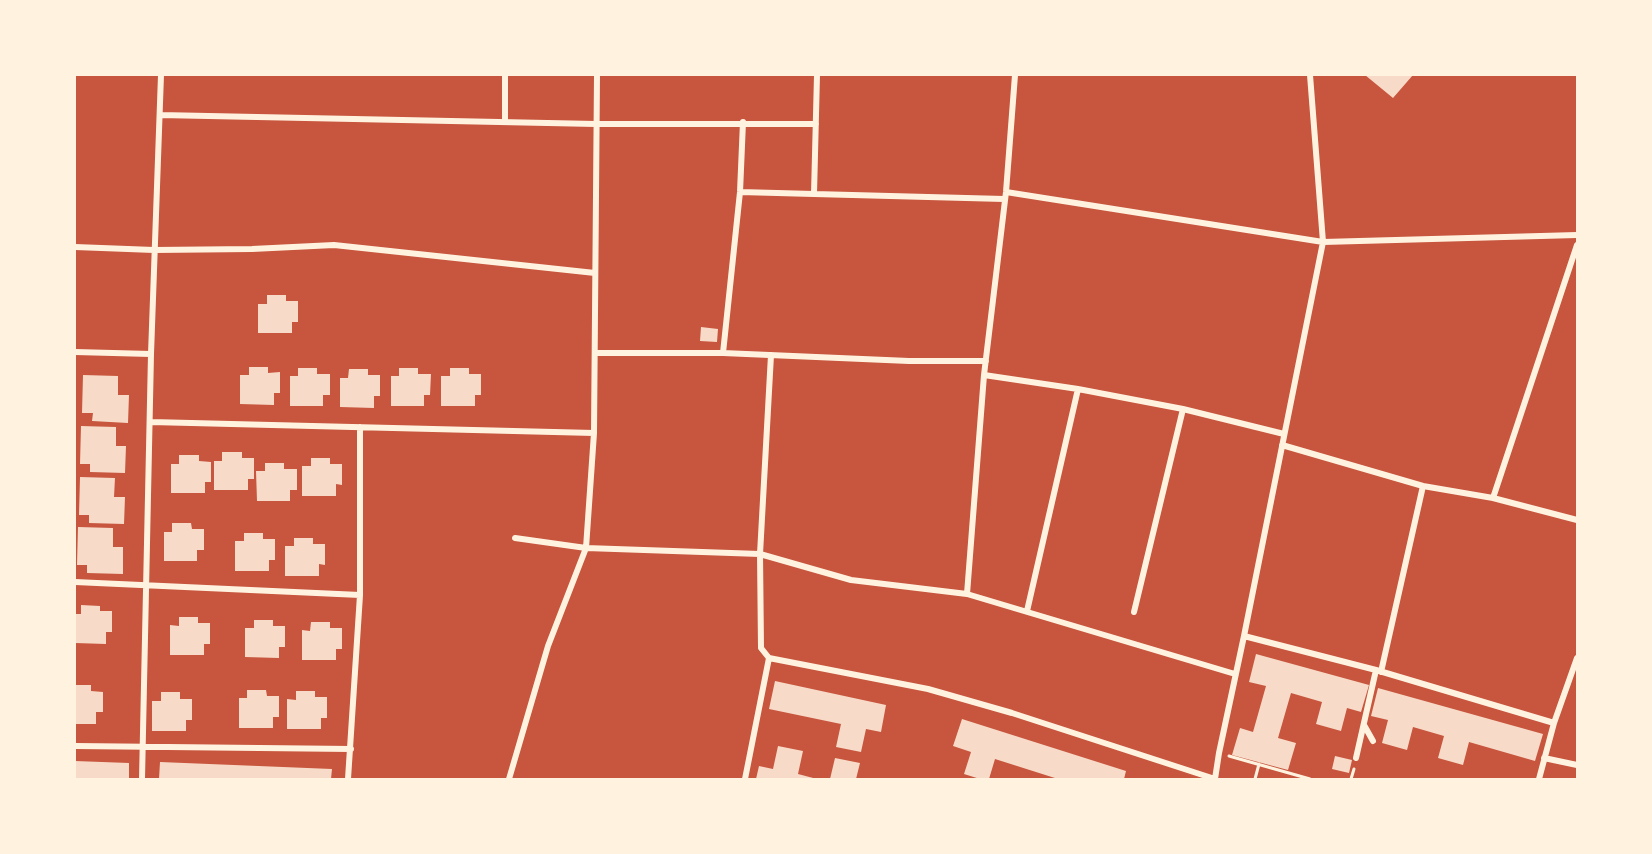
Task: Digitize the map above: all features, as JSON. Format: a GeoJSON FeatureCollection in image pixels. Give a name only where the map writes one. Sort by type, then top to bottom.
{"type":"FeatureCollection","features":[{"type":"Feature","properties":{"kind":"street"},"geometry":{"type":"LineString","coordinates":[[142,779],[151,354],[161,75]]}},
{"type":"Feature","properties":{"kind":"street"},"geometry":{"type":"LineString","coordinates":[[505,75],[505,121]]}},
{"type":"Feature","properties":{"kind":"street"},"geometry":{"type":"LineString","coordinates":[[509,779],[548,646],[586,548],[594,433],[596,353],[597,75]]}},
{"type":"Feature","properties":{"kind":"street"},"geometry":{"type":"LineString","coordinates":[[814,194],[817,75]]}},
{"type":"Feature","properties":{"kind":"street"},"geometry":{"type":"LineString","coordinates":[[967,594],[984,375],[1006,192],[1015,75]]}},
{"type":"Feature","properties":{"kind":"street"},"geometry":{"type":"LineString","coordinates":[[771,356],[760,554],[760,648],[769,658],[928,689],[1012,713],[1215,779],[1323,242],[1310,75]]}},
{"type":"Feature","properties":{"kind":"street"},"geometry":{"type":"LineString","coordinates":[[160,115],[596,124],[743,122],[816,124]]}},
{"type":"Feature","properties":{"kind":"street"},"geometry":{"type":"LineString","coordinates":[[723,353],[740,192],[743,122]]}},
{"type":"Feature","properties":{"kind":"street"},"geometry":{"type":"LineString","coordinates":[[740,192],[1004,199]]}},
{"type":"Feature","properties":{"kind":"street"},"geometry":{"type":"LineString","coordinates":[[1006,192],[1323,242],[1577,235]]}},
{"type":"Feature","properties":{"kind":"street"},"geometry":{"type":"LineString","coordinates":[[75,247],[252,249],[334,245],[595,273]]}},
{"type":"Feature","properties":{"kind":"street"},"geometry":{"type":"LineString","coordinates":[[1493,498],[1577,245]]}},
{"type":"Feature","properties":{"kind":"street"},"geometry":{"type":"LineString","coordinates":[[75,352],[151,354]]}},
{"type":"Feature","properties":{"kind":"street"},"geometry":{"type":"LineString","coordinates":[[596,353],[723,353],[909,361],[986,361]]}},
{"type":"Feature","properties":{"kind":"street"},"geometry":{"type":"LineString","coordinates":[[984,375],[1078,389],[1183,409],[1284,434]]}},
{"type":"Feature","properties":{"kind":"street"},"geometry":{"type":"LineString","coordinates":[[1027,611],[1078,389]]}},
{"type":"Feature","properties":{"kind":"street"},"geometry":{"type":"LineString","coordinates":[[1134,612],[1183,409]]}},
{"type":"Feature","properties":{"kind":"street"},"geometry":{"type":"LineString","coordinates":[[151,422],[594,433]]}},
{"type":"Feature","properties":{"kind":"street"},"geometry":{"type":"LineString","coordinates":[[348,779],[360,595],[360,427]]}},
{"type":"Feature","properties":{"kind":"street"},"geometry":{"type":"LineString","coordinates":[[1282,445],[1423,486],[1493,498],[1577,520]]}},
{"type":"Feature","properties":{"kind":"street"},"geometry":{"type":"LineString","coordinates":[[1355,761],[1356,744],[1364,725],[1379,671],[1423,486]]}},
{"type":"Feature","properties":{"kind":"street"},"geometry":{"type":"LineString","coordinates":[[515,538],[586,548],[760,554],[851,580],[967,594],[1235,674]]}},
{"type":"Feature","properties":{"kind":"street"},"geometry":{"type":"LineString","coordinates":[[75,582],[360,595]]}},
{"type":"Feature","properties":{"kind":"street"},"geometry":{"type":"LineString","coordinates":[[1244,636],[1379,671],[1554,723]]}},
{"type":"Feature","properties":{"kind":"street"},"geometry":{"type":"LineString","coordinates":[[745,779],[769,658]]}},
{"type":"Feature","properties":{"kind":"street"},"geometry":{"type":"LineString","coordinates":[[1539,779],[1554,723],[1577,658]]}},
{"type":"Feature","properties":{"kind":"street"},"geometry":{"type":"LineString","coordinates":[[1364,725],[1373,741]]}},
{"type":"Feature","properties":{"kind":"street"},"geometry":{"type":"LineString","coordinates":[[75,746],[351,749]]}},
{"type":"Feature","properties":{"kind":"street"},"geometry":{"type":"LineString","coordinates":[[1544,758],[1577,765]]}},
{"type":"Feature","properties":{"kind":"path"},"geometry":{"type":"LineString","coordinates":[[1219,753],[1310,779]]}},
{"type":"Feature","properties":{"kind":"path"},"geometry":{"type":"LineString","coordinates":[[1351,779],[1355,761]]}},
{"type":"Feature","properties":{"kind":"path"},"geometry":{"type":"LineString","coordinates":[[1255,779],[1259,764]]}},
{"type":"Feature","properties":{"kind":"building"},"geometry":{"type":"Polygon","coordinates":[[[1365,75],[1413,75],[1393,98],[1365,75]]]}},
{"type":"Feature","properties":{"kind":"building"},"geometry":{"type":"Polygon","coordinates":[[[267,295],[286,295],[286,301],[298,301],[298,322],[292,322],[292,333],[258,333],[258,304],[267,304],[267,295]]]}},
{"type":"Feature","properties":{"kind":"building"},"geometry":{"type":"Polygon","coordinates":[[[701,327],[718,329],[717,342],[700,341],[701,327]]]}},
{"type":"Feature","properties":{"kind":"building"},"geometry":{"type":"Polygon","coordinates":[[[249,367],[268,367],[268,373],[280,372],[280,393],[274,393],[274,405],[240,404],[240,375],[249,375],[249,367]]]}},
{"type":"Feature","properties":{"kind":"building"},"geometry":{"type":"Polygon","coordinates":[[[298,368],[317,368],[317,374],[330,374],[330,395],[323,395],[323,406],[290,406],[290,376],[298,376],[298,368]]]}},
{"type":"Feature","properties":{"kind":"building"},"geometry":{"type":"Polygon","coordinates":[[[399,368],[418,368],[418,374],[431,374],[430,395],[424,395],[424,406],[391,406],[391,376],[399,376],[399,368]]]}},
{"type":"Feature","properties":{"kind":"building"},"geometry":{"type":"Polygon","coordinates":[[[450,368],[469,368],[469,374],[481,374],[481,395],[475,395],[475,406],[441,406],[441,376],[450,376],[450,368]]]}},
{"type":"Feature","properties":{"kind":"building"},"geometry":{"type":"Polygon","coordinates":[[[349,369],[368,369],[368,375],[380,375],[380,396],[374,396],[374,408],[340,407],[340,378],[348,378],[349,369]]]}},
{"type":"Feature","properties":{"kind":"building"},"geometry":{"type":"Polygon","coordinates":[[[83,375],[118,376],[118,395],[129,395],[128,423],[92,421],[93,413],[82,413],[83,375]]]}},
{"type":"Feature","properties":{"kind":"building"},"geometry":{"type":"Polygon","coordinates":[[[81,426],[116,427],[116,446],[126,446],[125,473],[90,472],[90,464],[80,464],[81,426]]]}},
{"type":"Feature","properties":{"kind":"building"},"geometry":{"type":"Polygon","coordinates":[[[222,452],[242,452],[242,458],[254,458],[254,479],[248,479],[248,490],[214,490],[214,461],[222,461],[222,452]]]}},
{"type":"Feature","properties":{"kind":"building"},"geometry":{"type":"Polygon","coordinates":[[[179,455],[199,455],[199,461],[211,462],[211,482],[205,482],[205,493],[171,493],[171,464],[179,464],[179,455]]]}},
{"type":"Feature","properties":{"kind":"building"},"geometry":{"type":"Polygon","coordinates":[[[311,458],[330,458],[330,464],[342,464],[342,485],[336,484],[336,496],[302,496],[302,466],[311,466],[311,458]]]}},
{"type":"Feature","properties":{"kind":"building"},"geometry":{"type":"Polygon","coordinates":[[[265,463],[284,463],[284,469],[297,469],[297,490],[290,490],[290,501],[257,501],[256,471],[265,471],[265,463]]]}},
{"type":"Feature","properties":{"kind":"building"},"geometry":{"type":"Polygon","coordinates":[[[80,477],[115,478],[114,497],[125,497],[124,524],[89,523],[89,515],[79,515],[80,477]]]}},
{"type":"Feature","properties":{"kind":"building"},"geometry":{"type":"Polygon","coordinates":[[[172,523],[191,523],[192,529],[204,529],[204,550],[197,550],[197,561],[164,561],[164,532],[172,532],[172,523]]]}},
{"type":"Feature","properties":{"kind":"building"},"geometry":{"type":"Polygon","coordinates":[[[78,527],[113,528],[113,547],[123,547],[123,574],[87,573],[87,565],[77,565],[78,527]]]}},
{"type":"Feature","properties":{"kind":"building"},"geometry":{"type":"Polygon","coordinates":[[[244,533],[263,533],[263,539],[275,539],[275,560],[269,560],[269,571],[235,571],[235,541],[244,541],[244,533]]]}},
{"type":"Feature","properties":{"kind":"building"},"geometry":{"type":"Polygon","coordinates":[[[294,538],[313,538],[313,544],[325,544],[325,565],[319,564],[319,576],[285,576],[285,546],[294,546],[294,538]]]}},
{"type":"Feature","properties":{"kind":"building"},"geometry":{"type":"Polygon","coordinates":[[[81,605],[100,606],[100,611],[112,611],[112,632],[106,632],[106,644],[75,643],[75,614],[81,614],[81,605]]]}},
{"type":"Feature","properties":{"kind":"building"},"geometry":{"type":"Polygon","coordinates":[[[179,617],[198,617],[198,623],[210,623],[210,644],[204,644],[204,655],[170,655],[170,625],[179,626],[179,617]]]}},
{"type":"Feature","properties":{"kind":"building"},"geometry":{"type":"Polygon","coordinates":[[[254,620],[273,620],[273,626],[285,626],[285,647],[279,647],[279,658],[245,657],[245,628],[254,628],[254,620]]]}},
{"type":"Feature","properties":{"kind":"building"},"geometry":{"type":"Polygon","coordinates":[[[311,622],[330,622],[330,628],[342,628],[342,649],[336,649],[336,660],[302,660],[302,630],[310,631],[311,622]]]}},
{"type":"Feature","properties":{"kind":"building"},"geometry":{"type":"Polygon","coordinates":[[[1256,654],[1369,685],[1361,712],[1347,708],[1341,731],[1316,724],[1322,702],[1291,693],[1278,738],[1296,743],[1288,770],[1232,755],[1240,728],[1253,732],[1266,686],[1249,682],[1256,654]]]}},
{"type":"Feature","properties":{"kind":"building"},"geometry":{"type":"Polygon","coordinates":[[[775,681],[886,705],[881,732],[866,729],[861,752],[836,747],[841,724],[769,709],[775,681]]]}},
{"type":"Feature","properties":{"kind":"building"},"geometry":{"type":"Polygon","coordinates":[[[75,685],[91,685],[91,691],[103,692],[103,712],[96,712],[96,724],[75,724],[75,685]]]}},
{"type":"Feature","properties":{"kind":"building"},"geometry":{"type":"Polygon","coordinates":[[[1378,688],[1543,734],[1535,761],[1469,742],[1463,765],[1438,758],[1444,736],[1413,727],[1407,750],[1382,743],[1388,720],[1371,716],[1378,688]]]}},
{"type":"Feature","properties":{"kind":"building"},"geometry":{"type":"Polygon","coordinates":[[[247,690],[266,690],[267,696],[279,696],[279,717],[273,717],[273,728],[239,728],[239,698],[247,698],[247,690]]]}},
{"type":"Feature","properties":{"kind":"building"},"geometry":{"type":"Polygon","coordinates":[[[296,691],[315,691],[315,697],[327,697],[327,718],[321,718],[321,729],[287,729],[287,699],[296,700],[296,691]]]}},
{"type":"Feature","properties":{"kind":"building"},"geometry":{"type":"Polygon","coordinates":[[[161,692],[180,692],[180,699],[192,699],[192,720],[186,720],[186,731],[152,731],[152,701],[161,701],[161,692]]]}},
{"type":"Feature","properties":{"kind":"building"},"geometry":{"type":"Polygon","coordinates":[[[962,719],[1126,771],[1124,779],[1058,779],[995,759],[989,779],[964,774],[971,752],[953,746],[962,719]]]}},
{"type":"Feature","properties":{"kind":"building"},"geometry":{"type":"Polygon","coordinates":[[[778,746],[803,751],[798,774],[817,779],[756,779],[759,766],[773,769],[778,746]]]}},
{"type":"Feature","properties":{"kind":"building"},"geometry":{"type":"Polygon","coordinates":[[[1335,756],[1352,760],[1349,773],[1332,769],[1335,756]]]}},
{"type":"Feature","properties":{"kind":"building"},"geometry":{"type":"Polygon","coordinates":[[[835,758],[860,763],[856,779],[830,779],[835,758]]]}},
{"type":"Feature","properties":{"kind":"building"},"geometry":{"type":"Polygon","coordinates":[[[75,761],[129,763],[129,779],[75,779],[75,761]]]}},
{"type":"Feature","properties":{"kind":"building"},"geometry":{"type":"Polygon","coordinates":[[[160,762],[332,769],[331,779],[159,779],[160,762]]]}}]}
